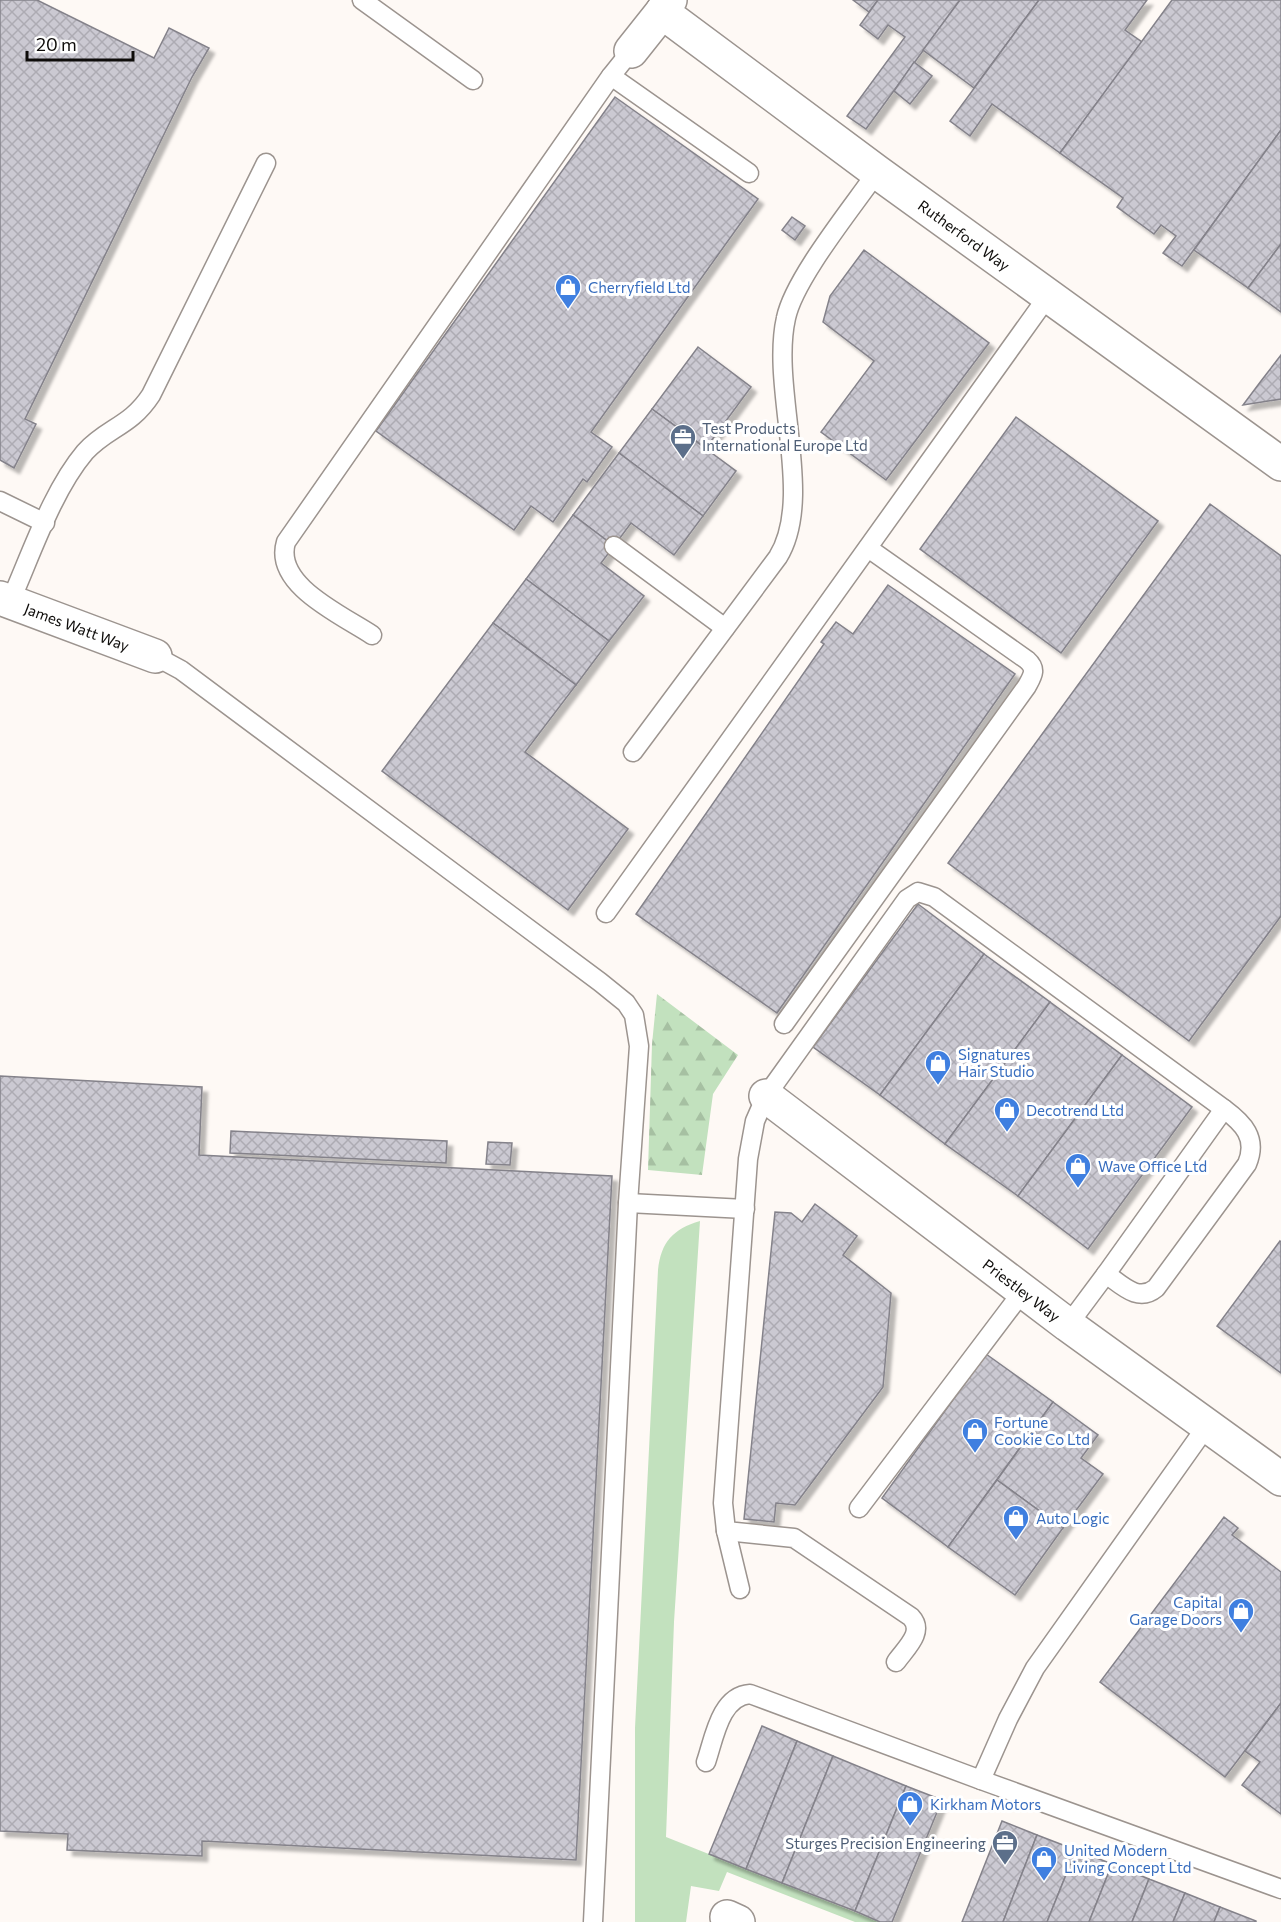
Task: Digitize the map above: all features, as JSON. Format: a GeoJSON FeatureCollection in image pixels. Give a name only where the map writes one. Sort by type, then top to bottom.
{"type":"FeatureCollection","features":[{"type":"Feature","properties":{"kind":"street"},"geometry":{"type":"LineString","coordinates":[[631,51],[666,6]]}},
{"type":"Feature","properties":{"kind":"street","name":"Rutherford Way"},"geometry":{"type":"LineString","coordinates":[[666,6],[877,172],[1281,464]]}},
{"type":"Feature","properties":{"kind":"street","name":"James Watt Way"},"geometry":{"type":"LineString","coordinates":[[5,600],[155,656]]}},
{"type":"Feature","properties":{"kind":"street","name":"Priestley Way"},"geometry":{"type":"LineString","coordinates":[[766,1096],[1068,1325],[1206,1427],[1281,1479]]}},
{"type":"Feature","properties":{"kind":"lane"},"geometry":{"type":"LineString","coordinates":[[362,0],[473,80]]}},
{"type":"Feature","properties":{"kind":"lane"},"geometry":{"type":"LineString","coordinates":[[372,635],[294,580],[285,565],[286,542],[611,76],[631,51]]}},
{"type":"Feature","properties":{"kind":"lane"},"geometry":{"type":"LineString","coordinates":[[611,76],[749,173]]}},
{"type":"Feature","properties":{"kind":"lane"},"geometry":{"type":"LineString","coordinates":[[5,600],[84,454],[101,437],[136,416],[151,395],[266,163]]}},
{"type":"Feature","properties":{"kind":"lane"},"geometry":{"type":"LineString","coordinates":[[633,752],[778,557],[790,531],[792,500],[782,341],[789,305],[877,172]]}},
{"type":"Feature","properties":{"kind":"lane"},"geometry":{"type":"LineString","coordinates":[[606,913],[1048,296]]}},
{"type":"Feature","properties":{"kind":"lane"},"geometry":{"type":"LineString","coordinates":[[0,501],[45,524]]}},
{"type":"Feature","properties":{"kind":"lane"},"geometry":{"type":"LineString","coordinates":[[614,546],[725,628]]}},
{"type":"Feature","properties":{"kind":"lane"},"geometry":{"type":"LineString","coordinates":[[784,1024],[1020,695],[1034,672],[1026,660],[868,548]]}},
{"type":"Feature","properties":{"kind":"lane"},"geometry":{"type":"LineString","coordinates":[[155,656],[181,670],[626,1004],[634,1015],[639,1046],[628,1203],[593,1922]]}},
{"type":"Feature","properties":{"kind":"lane"},"geometry":{"type":"LineString","coordinates":[[740,1589],[726,1531],[724,1490],[753,1132],[766,1096],[907,899],[923,892],[934,897],[1224,1109],[1248,1131],[1251,1152],[1244,1169],[1151,1292],[1136,1294],[1106,1274]]}},
{"type":"Feature","properties":{"kind":"lane"},"geometry":{"type":"LineString","coordinates":[[1068,1325],[1224,1109]]}},
{"type":"Feature","properties":{"kind":"lane"},"geometry":{"type":"LineString","coordinates":[[628,1203],[745,1209]]}},
{"type":"Feature","properties":{"kind":"lane"},"geometry":{"type":"LineString","coordinates":[[859,1508],[1023,1291]]}},
{"type":"Feature","properties":{"kind":"lane"},"geometry":{"type":"LineString","coordinates":[[981,1780],[1008,1719],[1035,1668],[1206,1427]]}},
{"type":"Feature","properties":{"kind":"lane"},"geometry":{"type":"LineString","coordinates":[[726,1531],[794,1538],[911,1617],[916,1623],[916,1633],[896,1662]]}},
{"type":"Feature","properties":{"kind":"lane"},"geometry":{"type":"LineString","coordinates":[[706,1762],[728,1706],[737,1697],[750,1694],[1281,1889]]}},
{"type":"Feature","properties":{"kind":"green space"},"geometry":{"type":"Polygon","coordinates":[[[657,994],[738,1055],[713,1094],[702,1175],[648,1170],[652,1044],[657,994]]]}},
{"type":"Feature","properties":{"kind":"green space"},"geometry":{"type":"Polygon","coordinates":[[[700,1221],[674,1622],[666,1837],[880,1922],[855,1922],[727,1872],[719,1891],[691,1886],[686,1922],[635,1922],[635,1728],[658,1270],[665,1244],[670,1238],[682,1228],[700,1221]]]}},
{"type":"Feature","properties":{"kind":"building"},"geometry":{"type":"Polygon","coordinates":[[[0,0],[37,0],[154,58],[169,28],[209,48],[192,77],[25,419],[36,424],[14,468],[0,460],[0,0]]]}},
{"type":"Feature","properties":{"kind":"building"},"geometry":{"type":"Polygon","coordinates":[[[853,0],[878,0],[869,12],[853,0]]]}},
{"type":"Feature","properties":{"kind":"building"},"geometry":{"type":"Polygon","coordinates":[[[878,0],[960,0],[866,129],[847,116],[905,37],[888,25],[878,39],[860,25],[878,0]]]}},
{"type":"Feature","properties":{"kind":"building"},"geometry":{"type":"Polygon","coordinates":[[[960,0],[1039,0],[974,88],[923,50],[960,0]]]}},
{"type":"Feature","properties":{"kind":"building"},"geometry":{"type":"Polygon","coordinates":[[[1039,0],[1147,0],[1125,30],[1142,42],[1060,153],[992,104],[970,136],[950,121],[1039,0]]]}},
{"type":"Feature","properties":{"kind":"building"},"geometry":{"type":"Polygon","coordinates":[[[1172,0],[1281,0],[1281,130],[1182,266],[1163,253],[1176,236],[1161,225],[1154,234],[1117,207],[1123,198],[1060,153],[1172,0]]]}},
{"type":"Feature","properties":{"kind":"building"},"geometry":{"type":"Polygon","coordinates":[[[914,62],[932,76],[910,104],[894,91],[914,62]]]}},
{"type":"Feature","properties":{"kind":"building"},"geometry":{"type":"Polygon","coordinates":[[[615,97],[758,199],[591,432],[612,447],[587,482],[583,479],[553,522],[531,506],[514,530],[376,431],[615,97]]]}},
{"type":"Feature","properties":{"kind":"building"},"geometry":{"type":"Polygon","coordinates":[[[1281,130],[1281,244],[1248,288],[1194,250],[1281,130]]]}},
{"type":"Feature","properties":{"kind":"building"},"geometry":{"type":"Polygon","coordinates":[[[792,217],[805,226],[795,240],[782,230],[792,217]]]}},
{"type":"Feature","properties":{"kind":"building"},"geometry":{"type":"Polygon","coordinates":[[[1281,244],[1281,312],[1248,288],[1281,244]]]}},
{"type":"Feature","properties":{"kind":"building"},"geometry":{"type":"Polygon","coordinates":[[[864,250],[989,343],[886,480],[821,432],[874,361],[823,322],[830,296],[864,250]]]}},
{"type":"Feature","properties":{"kind":"building"},"geometry":{"type":"Polygon","coordinates":[[[698,347],[751,387],[706,448],[652,409],[698,347]]]}},
{"type":"Feature","properties":{"kind":"building"},"geometry":{"type":"Polygon","coordinates":[[[1281,355],[1281,399],[1243,405],[1261,381],[1281,355]]]}},
{"type":"Feature","properties":{"kind":"building"},"geometry":{"type":"Polygon","coordinates":[[[652,409],[736,471],[703,516],[619,453],[652,409]]]}},
{"type":"Feature","properties":{"kind":"building"},"geometry":{"type":"Polygon","coordinates":[[[1016,417],[1158,521],[1061,653],[920,549],[1016,417]]]}},
{"type":"Feature","properties":{"kind":"building"},"geometry":{"type":"Polygon","coordinates":[[[619,453],[703,516],[674,555],[631,523],[614,546],[573,515],[619,453]]]}},
{"type":"Feature","properties":{"kind":"building"},"geometry":{"type":"Polygon","coordinates":[[[1210,504],[1281,556],[1281,916],[1189,1041],[948,863],[1210,504]]]}},
{"type":"Feature","properties":{"kind":"building"},"geometry":{"type":"Polygon","coordinates":[[[573,515],[614,546],[601,563],[644,596],[609,641],[526,579],[573,515]]]}},
{"type":"Feature","properties":{"kind":"building"},"geometry":{"type":"Polygon","coordinates":[[[526,579],[609,641],[576,685],[493,623],[526,579]]]}},
{"type":"Feature","properties":{"kind":"building"},"geometry":{"type":"Polygon","coordinates":[[[888,585],[1015,674],[777,1013],[636,914],[824,644],[821,642],[836,622],[853,634],[888,585]]]}},
{"type":"Feature","properties":{"kind":"building"},"geometry":{"type":"Polygon","coordinates":[[[493,623],[576,685],[525,752],[628,829],[568,910],[382,771],[493,623]]]}},
{"type":"Feature","properties":{"kind":"building"},"geometry":{"type":"Polygon","coordinates":[[[918,904],[984,954],[880,1095],[813,1047],[918,904]]]}},
{"type":"Feature","properties":{"kind":"building"},"geometry":{"type":"Polygon","coordinates":[[[984,954],[1050,1002],[945,1144],[880,1095],[984,954]]]}},
{"type":"Feature","properties":{"kind":"building"},"geometry":{"type":"Polygon","coordinates":[[[1050,1002],[1122,1055],[1018,1196],[945,1144],[1050,1002]]]}},
{"type":"Feature","properties":{"kind":"building"},"geometry":{"type":"Polygon","coordinates":[[[1122,1055],[1192,1107],[1088,1249],[1018,1196],[1122,1055]]]}},
{"type":"Feature","properties":{"kind":"building"},"geometry":{"type":"Polygon","coordinates":[[[0,1076],[202,1087],[199,1155],[612,1176],[576,1860],[202,1841],[202,1856],[67,1850],[68,1834],[0,1831],[0,1076]]]}},
{"type":"Feature","properties":{"kind":"building"},"geometry":{"type":"Polygon","coordinates":[[[231,1131],[447,1141],[446,1163],[230,1153],[231,1131]]]}},
{"type":"Feature","properties":{"kind":"building"},"geometry":{"type":"Polygon","coordinates":[[[488,1142],[512,1143],[510,1165],[486,1164],[488,1142]]]}},
{"type":"Feature","properties":{"kind":"building"},"geometry":{"type":"Polygon","coordinates":[[[815,1204],[857,1236],[843,1255],[891,1293],[883,1387],[795,1505],[776,1503],[774,1522],[744,1519],[775,1212],[791,1213],[802,1222],[815,1204]]]}},
{"type":"Feature","properties":{"kind":"building"},"geometry":{"type":"Polygon","coordinates":[[[1281,1242],[1281,1373],[1217,1326],[1281,1242]]]}},
{"type":"Feature","properties":{"kind":"building"},"geometry":{"type":"Polygon","coordinates":[[[986,1354],[1053,1402],[948,1547],[882,1498],[986,1354]]]}},
{"type":"Feature","properties":{"kind":"building"},"geometry":{"type":"Polygon","coordinates":[[[1053,1402],[1098,1435],[1081,1458],[1103,1474],[1063,1528],[997,1480],[1053,1402]]]}},
{"type":"Feature","properties":{"kind":"building"},"geometry":{"type":"Polygon","coordinates":[[[997,1480],[1063,1528],[1015,1595],[948,1547],[997,1480]]]}},
{"type":"Feature","properties":{"kind":"building"},"geometry":{"type":"Polygon","coordinates":[[[1224,1517],[1238,1528],[1232,1535],[1281,1572],[1281,1703],[1225,1777],[1100,1682],[1224,1517]]]}},
{"type":"Feature","properties":{"kind":"building"},"geometry":{"type":"Polygon","coordinates":[[[1281,1703],[1281,1814],[1242,1785],[1260,1762],[1245,1751],[1281,1703]]]}},
{"type":"Feature","properties":{"kind":"building"},"geometry":{"type":"Polygon","coordinates":[[[762,1726],[797,1741],[746,1869],[709,1854],[762,1726]]]}},
{"type":"Feature","properties":{"kind":"building"},"geometry":{"type":"Polygon","coordinates":[[[797,1741],[833,1756],[782,1883],[746,1869],[797,1741]]]}},
{"type":"Feature","properties":{"kind":"building"},"geometry":{"type":"Polygon","coordinates":[[[833,1756],[906,1786],[855,1911],[782,1883],[833,1756]]]}},
{"type":"Feature","properties":{"kind":"building"},"geometry":{"type":"Polygon","coordinates":[[[906,1786],[942,1800],[892,1922],[880,1922],[855,1911],[906,1786]]]}},
{"type":"Feature","properties":{"kind":"building"},"geometry":{"type":"Polygon","coordinates":[[[1002,1821],[1037,1835],[1003,1922],[962,1922],[1002,1821]]]}},
{"type":"Feature","properties":{"kind":"building"},"geometry":{"type":"Polygon","coordinates":[[[1037,1835],[1076,1850],[1047,1922],[1003,1922],[1037,1835]]]}},
{"type":"Feature","properties":{"kind":"building"},"geometry":{"type":"Polygon","coordinates":[[[1076,1850],[1112,1864],[1089,1922],[1047,1922],[1076,1850]]]}},
{"type":"Feature","properties":{"kind":"building"},"geometry":{"type":"Polygon","coordinates":[[[1112,1864],[1149,1879],[1132,1922],[1089,1922],[1112,1864]]]}},
{"type":"Feature","properties":{"kind":"building"},"geometry":{"type":"Polygon","coordinates":[[[1149,1879],[1185,1893],[1173,1922],[1132,1922],[1149,1879]]]}},
{"type":"Feature","properties":{"kind":"building"},"geometry":{"type":"Polygon","coordinates":[[[1185,1893],[1220,1907],[1214,1922],[1173,1922],[1185,1893]]]}},
{"type":"Feature","properties":{"kind":"building"},"geometry":{"type":"Polygon","coordinates":[[[1220,1907],[1256,1921],[1256,1922],[1214,1922],[1220,1907]]]}},
{"type":"Feature","properties":{"kind":"place","name":"Cherryfield Ltd"},"geometry":{"type":"Point","coordinates":[568,310]}},
{"type":"Feature","properties":{"kind":"place","name":"Test Products International Europe Ltd"},"geometry":{"type":"Point","coordinates":[683,460]}},
{"type":"Feature","properties":{"kind":"place","name":"Signatures Hair Studio"},"geometry":{"type":"Point","coordinates":[938,1086]}},
{"type":"Feature","properties":{"kind":"place","name":"Decotrend Ltd"},"geometry":{"type":"Point","coordinates":[1007,1133]}},
{"type":"Feature","properties":{"kind":"place","name":"Wave Office Ltd"},"geometry":{"type":"Point","coordinates":[1078,1189]}},
{"type":"Feature","properties":{"kind":"place","name":"Fortune Cookie Co Ltd"},"geometry":{"type":"Point","coordinates":[975,1454]}},
{"type":"Feature","properties":{"kind":"place","name":"Auto Logic"},"geometry":{"type":"Point","coordinates":[1016,1541]}},
{"type":"Feature","properties":{"kind":"place","name":"Capital Garage Doors"},"geometry":{"type":"Point","coordinates":[1241,1634]}},
{"type":"Feature","properties":{"kind":"place","name":"Kirkham Motors"},"geometry":{"type":"Point","coordinates":[910,1827]}},
{"type":"Feature","properties":{"kind":"place","name":"Sturges Precision Engineering"},"geometry":{"type":"Point","coordinates":[1005,1866]}},
{"type":"Feature","properties":{"kind":"place","name":"United Modern Living Concept Ltd"},"geometry":{"type":"Point","coordinates":[1044,1882]}}]}
